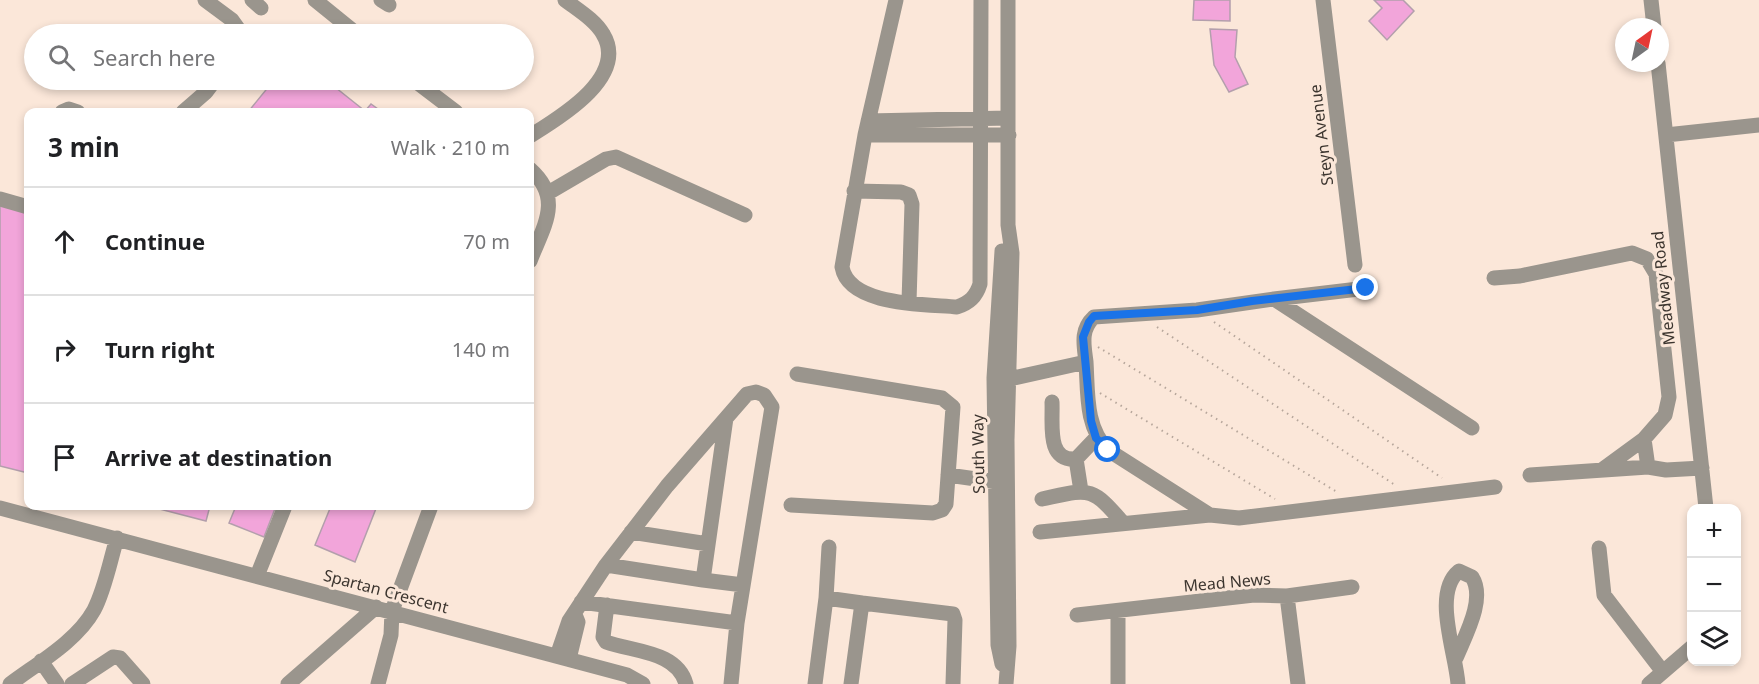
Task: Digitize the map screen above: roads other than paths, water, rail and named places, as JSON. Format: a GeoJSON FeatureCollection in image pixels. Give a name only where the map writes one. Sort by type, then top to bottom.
{"type":"FeatureCollection","features":[{"type":"Feature","properties":{"kind":"street"},"geometry":{"type":"LineString","coordinates":[[205,0],[234,24]]}},
{"type":"Feature","properties":{"kind":"street"},"geometry":{"type":"LineString","coordinates":[[534,134],[572,110],[593,88],[606,67],[608,54],[602,32],[565,0]]}},
{"type":"Feature","properties":{"kind":"street"},"geometry":{"type":"LineString","coordinates":[[896,0],[854,190],[842,267],[844,277],[863,293],[909,302],[957,307],[968,303],[977,293],[980,284],[981,0]]}},
{"type":"Feature","properties":{"kind":"street","name":"South Way"},"geometry":{"type":"LineString","coordinates":[[1006,683],[998,645],[1002,483],[1002,250],[1008,225],[1008,0]]}},
{"type":"Feature","properties":{"kind":"street","name":"Steyn Avenue"},"geometry":{"type":"LineString","coordinates":[[1323,0],[1355,265]]}},
{"type":"Feature","properties":{"kind":"street"},"geometry":{"type":"LineString","coordinates":[[1652,0],[1653,18]]}},
{"type":"Feature","properties":{"kind":"street"},"geometry":{"type":"LineString","coordinates":[[323,2],[346,24]]}},
{"type":"Feature","properties":{"kind":"street","name":"Meadway Road"},"geometry":{"type":"LineString","coordinates":[[1659,72],[1706,504]]}},
{"type":"Feature","properties":{"kind":"street"},"geometry":{"type":"LineString","coordinates":[[188,108],[208,90]]}},
{"type":"Feature","properties":{"kind":"street"},"geometry":{"type":"LineString","coordinates":[[427,90],[451,108]]}},
{"type":"Feature","properties":{"kind":"street"},"geometry":{"type":"LineString","coordinates":[[867,128],[981,118],[1008,118]]}},
{"type":"Feature","properties":{"kind":"street"},"geometry":{"type":"LineString","coordinates":[[1666,135],[1759,125]]}},
{"type":"Feature","properties":{"kind":"street"},"geometry":{"type":"LineString","coordinates":[[867,128],[980,137],[1009,135]]}},
{"type":"Feature","properties":{"kind":"street"},"geometry":{"type":"LineString","coordinates":[[548,193],[606,159],[616,157],[745,215]]}},
{"type":"Feature","properties":{"kind":"street"},"geometry":{"type":"LineString","coordinates":[[534,174],[548,193],[548,214],[534,251]]}},
{"type":"Feature","properties":{"kind":"street"},"geometry":{"type":"LineString","coordinates":[[854,190],[901,192],[909,195],[912,204],[909,302]]}},
{"type":"Feature","properties":{"kind":"street"},"geometry":{"type":"LineString","coordinates":[[0,199],[24,206]]}},
{"type":"Feature","properties":{"kind":"street"},"geometry":{"type":"LineString","coordinates":[[1494,278],[1520,276],[1632,253],[1647,259],[1656,274],[1669,397],[1665,415],[1644,439],[1601,470]]}},
{"type":"Feature","properties":{"kind":"street"},"geometry":{"type":"LineString","coordinates":[[1210,515],[1108,450],[1096,438],[1091,421],[1083,337],[1089,322],[1094,316],[1197,310],[1366,288]]}},
{"type":"Feature","properties":{"kind":"street"},"geometry":{"type":"LineString","coordinates":[[1274,299],[1472,428]]}},
{"type":"Feature","properties":{"kind":"street"},"geometry":{"type":"LineString","coordinates":[[1002,379],[1086,362]]}},
{"type":"Feature","properties":{"kind":"street"},"geometry":{"type":"LineString","coordinates":[[791,505],[933,513],[942,510],[946,504],[953,407],[949,401],[942,398],[796,374]]}},
{"type":"Feature","properties":{"kind":"street"},"geometry":{"type":"LineString","coordinates":[[563,658],[578,607],[606,565],[667,486],[726,417],[747,394],[756,392],[764,395],[772,407],[737,623],[731,684]]}},
{"type":"Feature","properties":{"kind":"street"},"geometry":{"type":"LineString","coordinates":[[1052,402],[1055,449],[1058,456],[1064,460],[1076,459],[1096,438]]}},
{"type":"Feature","properties":{"kind":"street"},"geometry":{"type":"LineString","coordinates":[[703,580],[726,417]]}},
{"type":"Feature","properties":{"kind":"street"},"geometry":{"type":"LineString","coordinates":[[1644,439],[1648,466]]}},
{"type":"Feature","properties":{"kind":"street"},"geometry":{"type":"LineString","coordinates":[[1076,459],[1081,491]]}},
{"type":"Feature","properties":{"kind":"street"},"geometry":{"type":"LineString","coordinates":[[1530,475],[1648,466],[1666,470],[1702,468]]}},
{"type":"Feature","properties":{"kind":"street"},"geometry":{"type":"LineString","coordinates":[[948,475],[1002,483]]}},
{"type":"Feature","properties":{"kind":"street"},"geometry":{"type":"LineString","coordinates":[[1040,532],[1210,515],[1239,518],[1495,488]]}},
{"type":"Feature","properties":{"kind":"street"},"geometry":{"type":"LineString","coordinates":[[1042,499],[1081,491],[1091,492],[1103,500],[1123,524]]}},
{"type":"Feature","properties":{"kind":"street","name":"Spartan Crescent"},"geometry":{"type":"LineString","coordinates":[[0,508],[627,675],[643,684]]}},
{"type":"Feature","properties":{"kind":"street"},"geometry":{"type":"LineString","coordinates":[[257,576],[283,510]]}},
{"type":"Feature","properties":{"kind":"street"},"geometry":{"type":"LineString","coordinates":[[378,684],[392,635],[392,611],[430,510]]}},
{"type":"Feature","properties":{"kind":"street"},"geometry":{"type":"LineString","coordinates":[[631,532],[708,544]]}},
{"type":"Feature","properties":{"kind":"street"},"geometry":{"type":"LineString","coordinates":[[10,684],[73,635],[95,608],[117,538]]}},
{"type":"Feature","properties":{"kind":"street"},"geometry":{"type":"LineString","coordinates":[[815,684],[826,598],[829,547]]}},
{"type":"Feature","properties":{"kind":"street"},"geometry":{"type":"LineString","coordinates":[[1599,548],[1604,595],[1663,672]]}},
{"type":"Feature","properties":{"kind":"street"},"geometry":{"type":"LineString","coordinates":[[606,565],[744,585]]}},
{"type":"Feature","properties":{"kind":"street"},"geometry":{"type":"LineString","coordinates":[[1456,658],[1473,615],[1476,591],[1472,577],[1459,571],[1450,578],[1445,596],[1456,658],[1458,684]]}},
{"type":"Feature","properties":{"kind":"street"},"geometry":{"type":"LineString","coordinates":[[1287,596],[1352,587]]}},
{"type":"Feature","properties":{"kind":"street","name":"Mead News"},"geometry":{"type":"LineString","coordinates":[[1077,615],[1254,596],[1287,596],[1298,684]]}},
{"type":"Feature","properties":{"kind":"street"},"geometry":{"type":"LineString","coordinates":[[826,598],[950,611],[955,617],[953,684]]}},
{"type":"Feature","properties":{"kind":"street"},"geometry":{"type":"LineString","coordinates":[[851,684],[862,603]]}},
{"type":"Feature","properties":{"kind":"street"},"geometry":{"type":"LineString","coordinates":[[578,607],[607,605],[737,623]]}},
{"type":"Feature","properties":{"kind":"street"},"geometry":{"type":"LineString","coordinates":[[607,605],[603,637],[606,642],[666,659],[675,664],[683,674],[686,684]]}},
{"type":"Feature","properties":{"kind":"street"},"geometry":{"type":"LineString","coordinates":[[288,684],[376,607]]}},
{"type":"Feature","properties":{"kind":"street"},"geometry":{"type":"LineString","coordinates":[[1118,611],[1118,684]]}},
{"type":"Feature","properties":{"kind":"street"},"geometry":{"type":"LineString","coordinates":[[1649,684],[1687,650]]}},
{"type":"Feature","properties":{"kind":"street"},"geometry":{"type":"LineString","coordinates":[[72,684],[113,657],[120,658],[143,684]]}},
{"type":"Feature","properties":{"kind":"street"},"geometry":{"type":"LineString","coordinates":[[41,661],[57,684]]}}]}
